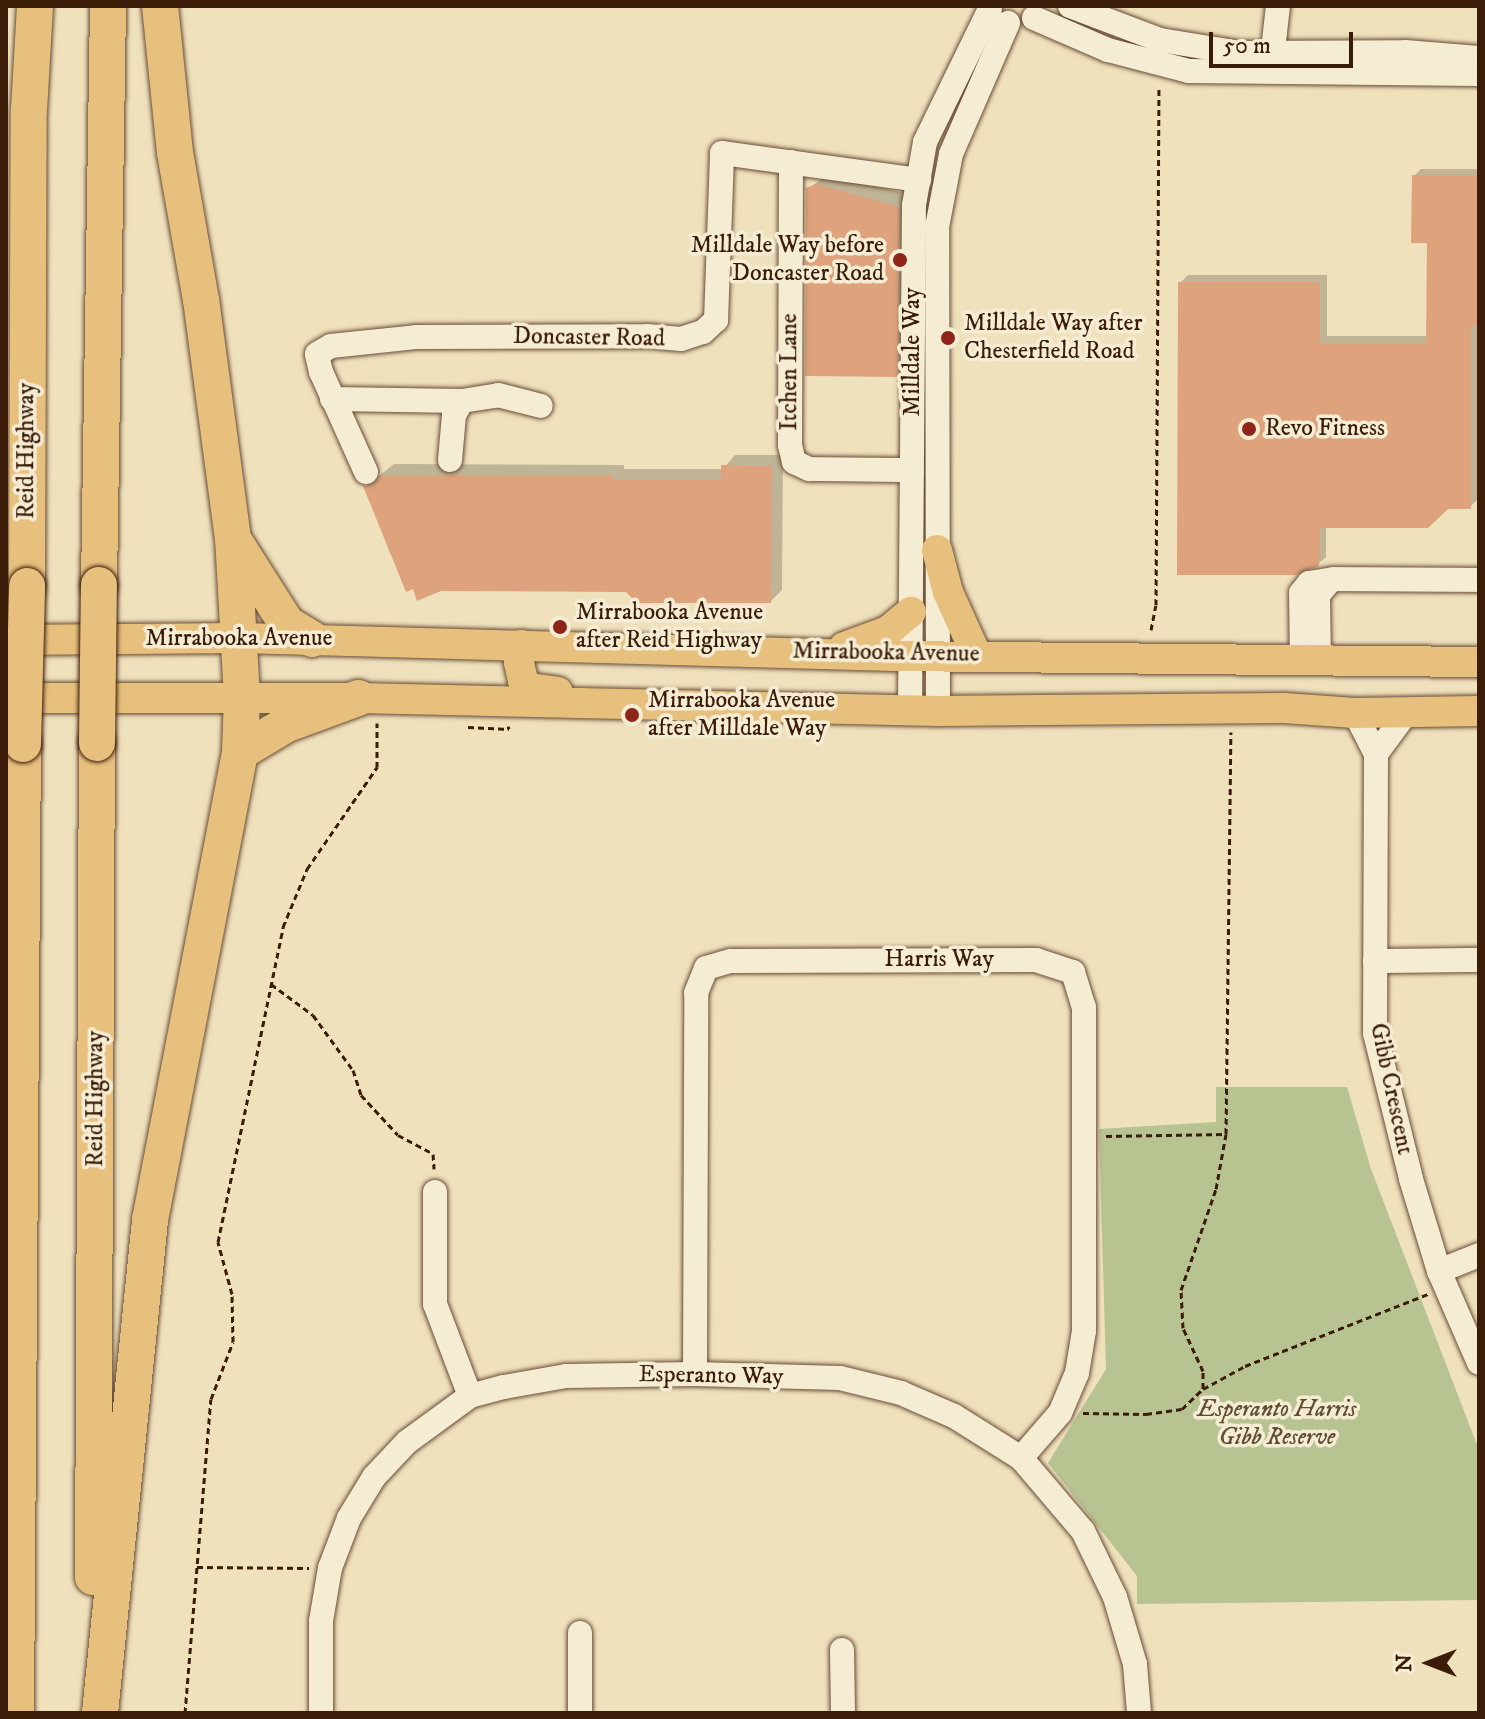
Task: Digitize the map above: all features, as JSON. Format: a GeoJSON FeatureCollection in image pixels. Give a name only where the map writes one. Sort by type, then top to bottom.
{"type":"FeatureCollection","features":[{"type":"Feature","properties":{"kind":"highway","name":"Reid Highway"},"geometry":{"type":"LineString","coordinates":[[16,1713],[29,110],[35,6]]}},
{"type":"Feature","properties":{"kind":"highway","name":"Reid Highway"},"geometry":{"type":"LineString","coordinates":[[93,1713],[97,743],[108,6]]}},
{"type":"Feature","properties":{"kind":"highway"},"geometry":{"type":"LineString","coordinates":[[100,1713],[150,1220],[240,752],[242,698],[233,539],[201,300],[175,153],[160,6]]}},
{"type":"Feature","properties":{"kind":"highway"},"geometry":{"type":"LineString","coordinates":[[233,539],[287,624],[312,639]]}},
{"type":"Feature","properties":{"kind":"highway"},"geometry":{"type":"LineString","coordinates":[[240,752],[287,724],[362,711]]}},
{"type":"Feature","properties":{"kind":"main road"},"geometry":{"type":"LineString","coordinates":[[937,550],[948,592],[976,654]]}},
{"type":"Feature","properties":{"kind":"main road"},"geometry":{"type":"LineString","coordinates":[[819,653],[886,632],[911,612]]}},
{"type":"Feature","properties":{"kind":"main road","name":"Mirrabooka Avenue"},"geometry":{"type":"LineString","coordinates":[[6,640],[312,639],[1310,662],[1475,658]]}},
{"type":"Feature","properties":{"kind":"main road"},"geometry":{"type":"LineString","coordinates":[[521,645],[519,671],[530,688],[655,705]]}},
{"type":"Feature","properties":{"kind":"main road"},"geometry":{"type":"LineString","coordinates":[[1284,708],[1309,687],[1310,662]]}},
{"type":"Feature","properties":{"kind":"main road"},"geometry":{"type":"LineString","coordinates":[[6,698],[242,698],[362,711],[655,705],[924,711],[1284,708],[1355,713],[1479,711]]}},
{"type":"Feature","properties":{"kind":"street"},"geometry":{"type":"LineString","coordinates":[[1070,6],[1160,40],[1239,53],[1271,63],[1479,74]]}},
{"type":"Feature","properties":{"kind":"street"},"geometry":{"type":"LineString","coordinates":[[1271,63],[1278,6]]}},
{"type":"Feature","properties":{"kind":"street"},"geometry":{"type":"LineString","coordinates":[[996,13],[1017,24],[1038,12],[1108,50],[1189,71],[1405,52],[1479,58]]}},
{"type":"Feature","properties":{"kind":"street","name":"Milldale Way"},"geometry":{"type":"LineString","coordinates":[[924,655],[911,612],[914,205],[925,142],[996,13]]}},
{"type":"Feature","properties":{"kind":"street","name":"Milldale Way"},"geometry":{"type":"LineString","coordinates":[[924,711],[924,655],[937,550],[937,227],[951,154],[996,13]]}},
{"type":"Feature","properties":{"kind":"street","name":"Doncaster Road"},"geometry":{"type":"LineString","coordinates":[[366,472],[332,399],[317,354],[331,346],[416,337],[647,336],[681,339],[703,332],[716,320],[722,153],[919,180]]}},
{"type":"Feature","properties":{"kind":"street","name":"Itchen Lane"},"geometry":{"type":"LineString","coordinates":[[791,162],[790,445],[794,462],[809,469],[912,470]]}},
{"type":"Feature","properties":{"kind":"street"},"geometry":{"type":"LineString","coordinates":[[332,399],[462,401],[498,395],[541,406]]}},
{"type":"Feature","properties":{"kind":"street"},"geometry":{"type":"LineString","coordinates":[[450,460],[454,415],[462,401]]}},
{"type":"Feature","properties":{"kind":"street"},"geometry":{"type":"LineString","coordinates":[[1310,662],[1301,593],[1309,583],[1334,579],[1479,580]]}},
{"type":"Feature","properties":{"kind":"street"},"geometry":{"type":"LineString","coordinates":[[1376,754],[1407,712]]}},
{"type":"Feature","properties":{"kind":"street","name":"Gibb Crescent"},"geometry":{"type":"LineString","coordinates":[[1355,713],[1376,754],[1375,1033],[1411,1179],[1442,1279],[1479,1363]]}},
{"type":"Feature","properties":{"kind":"street","name":"Harris Way"},"geometry":{"type":"LineString","coordinates":[[695,1374],[696,993],[706,968],[731,961],[1036,960],[1073,972],[1084,1007],[1084,1331],[1077,1373],[1060,1413],[1021,1458]]}},
{"type":"Feature","properties":{"kind":"street"},"geometry":{"type":"LineString","coordinates":[[1375,961],[1479,960]]}},
{"type":"Feature","properties":{"kind":"street"},"geometry":{"type":"LineString","coordinates":[[435,1192],[435,1304],[470,1396]]}},
{"type":"Feature","properties":{"kind":"street"},"geometry":{"type":"LineString","coordinates":[[1442,1279],[1479,1255]]}},
{"type":"Feature","properties":{"kind":"street","name":"Esperanto Way"},"geometry":{"type":"LineString","coordinates":[[321,1713],[321,1621],[330,1568],[349,1518],[374,1477],[407,1442],[470,1396],[566,1376],[695,1374],[840,1378],[886,1389],[954,1416],[1021,1458],[1083,1531],[1115,1597],[1135,1664],[1139,1713]]}},
{"type":"Feature","properties":{"kind":"street"},"geometry":{"type":"LineString","coordinates":[[580,1633],[580,1713]]}},
{"type":"Feature","properties":{"kind":"street"},"geometry":{"type":"LineString","coordinates":[[842,1650],[843,1713]]}},
{"type":"Feature","properties":{"kind":"path"},"geometry":{"type":"LineString","coordinates":[[1151,630],[1156,605],[1159,81]]}},
{"type":"Feature","properties":{"kind":"path"},"geometry":{"type":"LineString","coordinates":[[185,1713],[211,1399],[233,1342],[232,1294],[218,1242],[283,927],[307,869],[377,767],[377,723],[362,711]]}},
{"type":"Feature","properties":{"kind":"path"},"geometry":{"type":"LineString","coordinates":[[465,727],[509,729]]}},
{"type":"Feature","properties":{"kind":"path"},"geometry":{"type":"LineString","coordinates":[[1203,1389],[1203,1371],[1183,1328],[1181,1290],[1216,1189],[1226,1134],[1231,731]]}},
{"type":"Feature","properties":{"kind":"path"},"geometry":{"type":"LineString","coordinates":[[271,984],[313,1015],[353,1070],[361,1095],[398,1135],[433,1154],[435,1192]]}},
{"type":"Feature","properties":{"kind":"path"},"geometry":{"type":"LineString","coordinates":[[1084,1136],[1226,1134]]}},
{"type":"Feature","properties":{"kind":"path"},"geometry":{"type":"LineString","coordinates":[[1060,1413],[1146,1414],[1182,1409],[1203,1389],[1245,1366],[1442,1279]]}},
{"type":"Feature","properties":{"kind":"path"},"geometry":{"type":"LineString","coordinates":[[197,1567],[330,1568]]}},
{"type":"Feature","properties":{"kind":"green space","name":"Esperanto Harris Gibb Reserve"},"geometry":{"type":"Polygon","coordinates":[[[1216,1087],[1347,1087],[1371,1169],[1479,1450],[1479,1600],[1137,1604],[1137,1576],[1048,1463],[1106,1369],[1099,1129],[1216,1122],[1216,1087]]]}},
{"type":"Feature","properties":{"kind":"building"},"geometry":{"type":"Polygon","coordinates":[[[1412,175],[1479,176],[1479,326],[1471,326],[1471,509],[1448,509],[1428,528],[1320,528],[1319,566],[1296,575],[1177,575],[1178,282],[1320,282],[1320,343],[1426,343],[1427,243],[1411,243],[1412,175]]]}},
{"type":"Feature","properties":{"kind":"building"},"geometry":{"type":"Polygon","coordinates":[[[816,184],[899,207],[898,377],[805,376],[806,188],[816,184]]]}},
{"type":"Feature","properties":{"kind":"building"},"geometry":{"type":"Polygon","coordinates":[[[721,465],[772,466],[771,603],[637,603],[626,592],[441,591],[417,601],[413,589],[406,592],[363,486],[373,485],[381,475],[613,475],[613,480],[721,480],[721,465]]]}},
{"type":"Feature","properties":{"kind":"place","name":"Milldale Way before Doncaster Road"},"geometry":{"type":"Point","coordinates":[900,260]}},
{"type":"Feature","properties":{"kind":"place","name":"Milldale Way after Chesterfield Road"},"geometry":{"type":"Point","coordinates":[948,338]}},
{"type":"Feature","properties":{"kind":"place","name":"Revo Fitness"},"geometry":{"type":"Point","coordinates":[1249,429]}},
{"type":"Feature","properties":{"kind":"place","name":"Mirrabooka Avenue after Reid Highway"},"geometry":{"type":"Point","coordinates":[560,627]}},
{"type":"Feature","properties":{"kind":"place","name":"Mirrabooka Avenue after Milldale Way"},"geometry":{"type":"Point","coordinates":[632,715]}}]}
